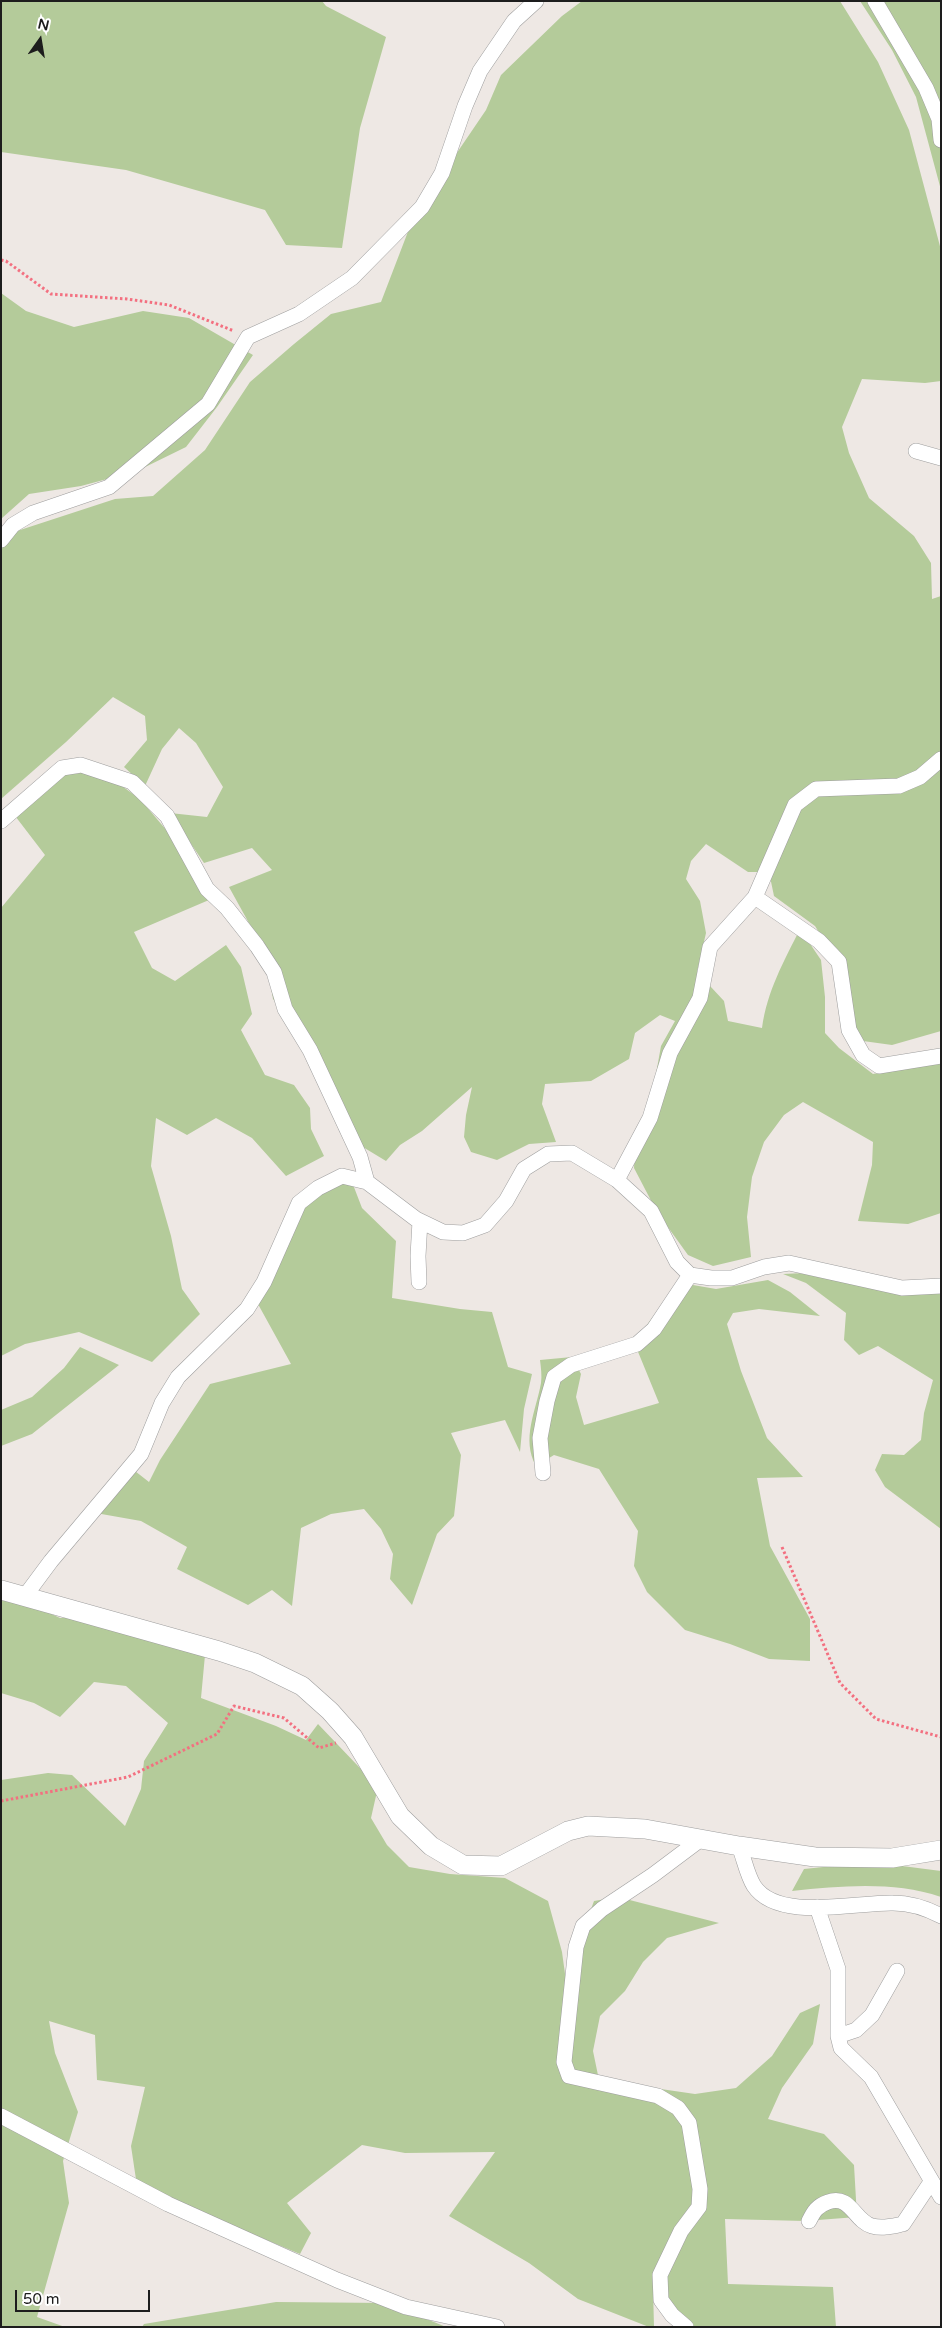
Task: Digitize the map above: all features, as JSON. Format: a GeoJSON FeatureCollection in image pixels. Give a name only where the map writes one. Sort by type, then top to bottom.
{"type":"FeatureCollection","features":[{"type":"Feature","properties":{"kind":"street"},"geometry":{"type":"LineString","coordinates":[[1,540],[13,525],[52,505],[109,487],[208,404],[248,337],[299,314],[352,278],[422,207],[442,173],[465,106],[480,71],[514,21],[536,1]]}},
{"type":"Feature","properties":{"kind":"street"},"geometry":{"type":"LineString","coordinates":[[874,1],[926,88],[939,119],[941,140]]}},
{"type":"Feature","properties":{"kind":"street"},"geometry":{"type":"LineString","coordinates":[[916,451],[941,458]]}},
{"type":"Feature","properties":{"kind":"street"},"geometry":{"type":"LineString","coordinates":[[617,1180],[650,1118],[670,1053],[700,998],[710,947],[755,897],[795,805],[816,789],[899,786],[920,777],[941,759]]}},
{"type":"Feature","properties":{"kind":"street"},"geometry":{"type":"LineString","coordinates":[[1,821],[62,768],[81,765],[132,782],[167,816],[206,889],[227,908],[257,946],[274,972],[285,1009],[314,1059],[360,1157],[367,1182]]}},
{"type":"Feature","properties":{"kind":"street"},"geometry":{"type":"LineString","coordinates":[[755,897],[819,941],[839,962],[849,1030],[863,1056],[879,1066],[941,1056]]}},
{"type":"Feature","properties":{"kind":"street"},"geometry":{"type":"LineString","coordinates":[[25,1596],[51,1561],[141,1454],[162,1403],[178,1377],[247,1309],[264,1282],[299,1203],[318,1188],[342,1176],[367,1182],[420,1221],[443,1232],[463,1232],[485,1225],[506,1201],[524,1169],[548,1154],[572,1153],[617,1180],[651,1211],[677,1262],[690,1275],[732,1278],[764,1267],[789,1263],[902,1288],[941,1286]]}},
{"type":"Feature","properties":{"kind":"street"},"geometry":{"type":"LineString","coordinates":[[419,1282],[420,1221]]}},
{"type":"Feature","properties":{"kind":"street"},"geometry":{"type":"LineString","coordinates":[[543,1473],[540,1438],[546,1401],[554,1377],[571,1365],[637,1344],[654,1329],[690,1275]]}},
{"type":"Feature","properties":{"kind":"street"},"geometry":{"type":"LineString","coordinates":[[1,1590],[255,1663],[302,1686],[330,1711],[354,1737],[400,1816],[431,1846],[463,1865],[501,1866],[568,1831],[588,1826],[645,1829],[815,1857],[892,1858],[941,1850]]}},
{"type":"Feature","properties":{"kind":"street"},"geometry":{"type":"LineString","coordinates":[[686,2327],[672,2315],[660,2300],[660,2275],[681,2231],[698,2207],[700,2190],[689,2123],[678,2108],[658,2096],[569,2076],[564,2062],[576,1947],[584,1926],[602,1909],[653,1875],[701,1839]]}},
{"type":"Feature","properties":{"kind":"street"},"geometry":{"type":"LineString","coordinates":[[739,1846],[754,1886],[768,1899],[791,1907],[895,1903],[926,1908],[941,1916]]}},
{"type":"Feature","properties":{"kind":"street"},"geometry":{"type":"LineString","coordinates":[[817,1907],[838,1969],[838,2036],[841,2048],[871,2077],[941,2197]]}},
{"type":"Feature","properties":{"kind":"street"},"geometry":{"type":"LineString","coordinates":[[838,2036],[856,2030],[872,2014],[897,1972]]}},
{"type":"Feature","properties":{"kind":"street"},"geometry":{"type":"LineString","coordinates":[[1,2116],[168,2204],[337,2280],[406,2307],[497,2327]]}},
{"type":"Feature","properties":{"kind":"street"},"geometry":{"type":"LineString","coordinates":[[809,2220],[814,2210],[834,2200],[844,2201],[871,2226],[887,2227],[903,2224],[931,2182]]}},
{"type":"Feature","properties":{"kind":"path"},"geometry":{"type":"LineString","coordinates":[[1,260],[6,261],[51,294],[127,299],[169,305],[248,337]]}},
{"type":"Feature","properties":{"kind":"path"},"geometry":{"type":"LineString","coordinates":[[782,1547],[840,1683],[876,1719],[941,1736]]}},
{"type":"Feature","properties":{"kind":"path"},"geometry":{"type":"LineString","coordinates":[[1,1801],[128,1777],[217,1734],[234,1706],[284,1718],[319,1748],[354,1737]]}},
{"type":"Feature","properties":{"kind":"green space"},"geometry":{"type":"Polygon","coordinates":[[[1,1],[322,1],[326,6],[386,37],[360,128],[342,248],[286,245],[265,210],[126,170],[1,152],[1,1]]]}},
{"type":"Feature","properties":{"kind":"green space"},"geometry":{"type":"Polygon","coordinates":[[[582,1],[840,1],[878,62],[909,130],[941,250],[941,381],[925,383],[862,379],[842,427],[849,453],[869,498],[914,536],[931,563],[932,599],[941,596],[941,1031],[892,1045],[863,1041],[848,1015],[838,962],[815,926],[774,896],[769,872],[748,872],[706,844],[691,861],[686,879],[700,901],[706,933],[697,972],[724,1001],[728,1021],[762,1028],[764,1014],[772,989],[800,929],[821,960],[825,997],[825,1033],[839,1048],[873,1074],[941,1060],[941,1213],[908,1224],[858,1221],[872,1165],[873,1142],[803,1102],[784,1115],[764,1142],[752,1177],[747,1217],[751,1257],[713,1266],[688,1255],[657,1212],[634,1168],[635,1150],[652,1096],[661,1046],[675,1021],[660,1015],[635,1033],[629,1059],[591,1081],[545,1084],[542,1104],[556,1142],[529,1144],[497,1160],[471,1152],[464,1137],[466,1115],[472,1087],[422,1131],[400,1145],[386,1161],[348,1138],[296,1029],[273,999],[270,981],[250,925],[229,887],[272,870],[252,848],[204,863],[170,813],[207,817],[223,787],[196,743],[179,728],[162,749],[145,786],[124,767],[147,740],[145,716],[113,697],[66,742],[1,799],[1,549],[14,532],[115,499],[153,496],[205,450],[250,382],[294,344],[331,314],[381,302],[414,216],[486,110],[501,75],[562,16],[582,1]]]}},
{"type":"Feature","properties":{"kind":"green space"},"geometry":{"type":"Polygon","coordinates":[[[860,1],[941,1],[941,190],[916,97],[892,50],[860,1]]]}},
{"type":"Feature","properties":{"kind":"green space"},"geometry":{"type":"Polygon","coordinates":[[[1,293],[26,311],[74,327],[143,311],[189,318],[253,355],[217,407],[186,447],[137,471],[81,486],[29,494],[1,519],[1,293]]]}},
{"type":"Feature","properties":{"kind":"green space"},"geometry":{"type":"Polygon","coordinates":[[[101,771],[140,799],[184,851],[216,897],[134,932],[152,968],[175,981],[226,945],[241,967],[252,1014],[241,1030],[265,1075],[294,1085],[310,1108],[311,1129],[324,1156],[286,1176],[252,1138],[216,1118],[187,1135],[156,1118],[151,1166],[171,1236],[182,1289],[200,1314],[152,1362],[79,1332],[25,1344],[1,1356],[1,908],[45,855],[9,808],[48,776],[101,771]]]}},
{"type":"Feature","properties":{"kind":"green space"},"geometry":{"type":"Polygon","coordinates":[[[322,1181],[352,1182],[362,1208],[396,1241],[392,1298],[492,1312],[508,1367],[532,1374],[524,1409],[520,1452],[505,1420],[451,1433],[461,1455],[454,1516],[437,1534],[412,1605],[390,1579],[393,1554],[381,1529],[364,1509],[331,1514],[301,1528],[292,1606],[272,1590],[248,1605],[177,1569],[187,1547],[141,1521],[90,1512],[126,1464],[149,1482],[160,1460],[210,1384],[291,1364],[253,1295],[283,1227],[322,1181]]]}},
{"type":"Feature","properties":{"kind":"green space"},"geometry":{"type":"Polygon","coordinates":[[[826,1272],[897,1293],[941,1294],[941,1529],[885,1487],[875,1470],[882,1454],[904,1455],[921,1440],[924,1413],[933,1380],[878,1346],[859,1355],[844,1340],[846,1313],[806,1283],[783,1274],[826,1272]]]}},
{"type":"Feature","properties":{"kind":"green space"},"geometry":{"type":"Polygon","coordinates":[[[768,1280],[790,1292],[820,1316],[759,1309],[733,1313],[727,1324],[741,1371],[767,1438],[803,1477],[757,1478],[770,1546],[810,1619],[810,1661],[769,1659],[685,1630],[647,1592],[634,1566],[638,1531],[599,1469],[554,1455],[536,1466],[530,1446],[531,1425],[541,1383],[540,1360],[572,1357],[581,1374],[576,1397],[584,1425],[659,1403],[634,1342],[668,1297],[693,1285],[716,1289],[768,1280]]]}},
{"type":"Feature","properties":{"kind":"green space"},"geometry":{"type":"Polygon","coordinates":[[[80,1347],[119,1365],[32,1434],[1,1446],[1,1410],[32,1397],[64,1368],[80,1347]]]}},
{"type":"Feature","properties":{"kind":"green space"},"geometry":{"type":"Polygon","coordinates":[[[1,1590],[60,1618],[108,1617],[205,1655],[201,1698],[276,1726],[306,1740],[318,1724],[378,1787],[371,1818],[387,1845],[409,1867],[450,1874],[505,1878],[548,1901],[562,1952],[566,1981],[583,1956],[583,1931],[594,1901],[618,1897],[719,1923],[667,1938],[643,1962],[625,1991],[600,2016],[593,2051],[599,2080],[695,2094],[736,2088],[772,2056],[800,2013],[820,2004],[813,2044],[782,2088],[768,2119],[824,2134],[854,2165],[857,2217],[805,2221],[725,2219],[728,2284],[833,2287],[836,2327],[679,2327],[669,2308],[653,2288],[654,2327],[649,2327],[578,2299],[529,2263],[449,2216],[495,2152],[405,2153],[362,2145],[287,2203],[311,2233],[300,2254],[137,2186],[131,2146],[145,2087],[97,2080],[95,2035],[49,2021],[55,2053],[78,2112],[63,2161],[69,2203],[37,2317],[65,2327],[1,2327],[1,1780],[48,1773],[72,1775],[125,1826],[141,1789],[144,1761],[168,1723],[126,1686],[94,1682],[60,1717],[34,1703],[1,1693],[1,1590]]]}},
{"type":"Feature","properties":{"kind":"green space"},"geometry":{"type":"Polygon","coordinates":[[[871,1862],[941,1871],[941,1897],[904,1889],[867,1886],[792,1891],[804,1869],[871,1862]]]}},
{"type":"Feature","properties":{"kind":"green space"},"geometry":{"type":"Polygon","coordinates":[[[276,2302],[388,2303],[446,2327],[142,2327],[144,2324],[276,2302]]]}}]}
